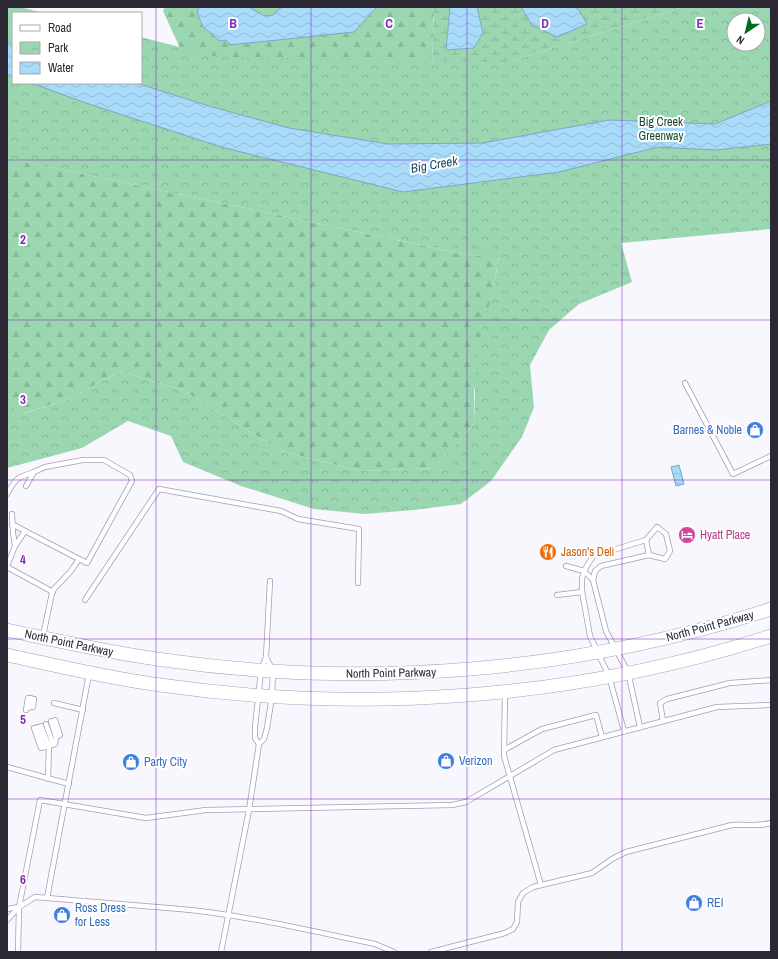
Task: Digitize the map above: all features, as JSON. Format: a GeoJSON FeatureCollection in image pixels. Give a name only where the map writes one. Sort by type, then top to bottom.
{"type":"FeatureCollection","features":[{"type":"Feature","properties":{"kind":"street","name":"North Point Parkway"},"geometry":{"type":"LineString","coordinates":[[7,630],[157,659],[267,671],[349,674],[422,673],[502,666],[615,650],[716,626],[771,609]]}},
{"type":"Feature","properties":{"kind":"street","name":"North Point Parkway"},"geometry":{"type":"LineString","coordinates":[[7,655],[90,673],[160,685],[272,696],[387,699],[423,698],[505,691],[609,676],[723,650],[771,636]]}},
{"type":"Feature","properties":{"kind":"lane"},"geometry":{"type":"LineString","coordinates":[[685,383],[733,474],[771,456]]}},
{"type":"Feature","properties":{"kind":"lane"},"geometry":{"type":"LineString","coordinates":[[7,494],[15,480],[20,476],[45,467],[83,460],[104,460],[130,475],[132,481],[87,563],[12,524]]}},
{"type":"Feature","properties":{"kind":"lane"},"geometry":{"type":"LineString","coordinates":[[26,486],[34,472]]}},
{"type":"Feature","properties":{"kind":"lane"},"geometry":{"type":"LineString","coordinates":[[85,600],[159,489],[281,511],[298,519],[359,529],[358,583]]}},
{"type":"Feature","properties":{"kind":"lane"},"geometry":{"type":"LineString","coordinates":[[12,514],[15,546]]}},
{"type":"Feature","properties":{"kind":"lane"},"geometry":{"type":"LineString","coordinates":[[624,731],[609,676],[590,636],[582,592],[582,579],[584,571],[593,556],[646,540],[657,527],[666,534],[670,551],[665,559],[649,555],[601,566],[595,571],[593,580],[606,631],[628,672],[640,727]]}},
{"type":"Feature","properties":{"kind":"lane"},"geometry":{"type":"LineString","coordinates":[[25,531],[15,546],[7,567],[53,592]]}},
{"type":"Feature","properties":{"kind":"lane"},"geometry":{"type":"LineString","coordinates":[[646,540],[649,555]]}},
{"type":"Feature","properties":{"kind":"lane"},"geometry":{"type":"LineString","coordinates":[[42,637],[53,592],[79,559]]}},
{"type":"Feature","properties":{"kind":"lane"},"geometry":{"type":"LineString","coordinates":[[566,566],[584,571],[593,580]]}},
{"type":"Feature","properties":{"kind":"lane"},"geometry":{"type":"LineString","coordinates":[[221,952],[229,916],[259,744],[264,739],[267,728],[272,696],[266,657],[270,581]]}},
{"type":"Feature","properties":{"kind":"lane"},"geometry":{"type":"LineString","coordinates":[[557,595],[582,592]]}},
{"type":"Feature","properties":{"kind":"lane"},"geometry":{"type":"LineString","coordinates":[[259,744],[255,738],[258,695],[267,671],[266,657]]}},
{"type":"Feature","properties":{"kind":"lane"},"geometry":{"type":"LineString","coordinates":[[47,898],[90,673]]}},
{"type":"Feature","properties":{"kind":"lane"},"geometry":{"type":"LineString","coordinates":[[663,721],[660,703],[667,699],[730,682],[771,680]]}},
{"type":"Feature","properties":{"kind":"lane"},"geometry":{"type":"LineString","coordinates":[[505,691],[504,756],[541,885]]}},
{"type":"Feature","properties":{"kind":"lane"},"geometry":{"type":"LineString","coordinates":[[30,699],[30,709],[30,699]]}},
{"type":"Feature","properties":{"kind":"lane"},"geometry":{"type":"LineString","coordinates":[[52,704],[83,710]]}},
{"type":"Feature","properties":{"kind":"lane"},"geometry":{"type":"LineString","coordinates":[[18,952],[20,907],[40,800],[146,818],[206,810],[452,805],[466,802],[554,750],[717,707],[771,705]]}},
{"type":"Feature","properties":{"kind":"lane"},"geometry":{"type":"LineString","coordinates":[[504,750],[542,729],[596,715],[602,737]]}},
{"type":"Feature","properties":{"kind":"lane"},"geometry":{"type":"LineString","coordinates":[[47,747],[54,744],[58,736],[53,720]]}},
{"type":"Feature","properties":{"kind":"lane"},"geometry":{"type":"LineString","coordinates":[[47,747],[39,726],[47,747],[48,779]]}},
{"type":"Feature","properties":{"kind":"lane"},"geometry":{"type":"LineString","coordinates":[[7,767],[69,784]]}},
{"type":"Feature","properties":{"kind":"lane"},"geometry":{"type":"LineString","coordinates":[[431,952],[513,929],[517,922],[518,902],[523,893],[533,887],[592,873],[612,859],[626,852],[732,825],[742,824],[753,826],[771,823]]}},
{"type":"Feature","properties":{"kind":"lane"},"geometry":{"type":"LineString","coordinates":[[7,920],[20,907],[35,898],[47,898],[203,911],[375,944],[394,952]]}},
{"type":"Feature","properties":{"kind":"lane"},"geometry":{"type":"LineString","coordinates":[[7,909],[20,907]]}},
{"type":"Feature","properties":{"kind":"green space","name":"Big Creek Greenway"},"geometry":{"type":"Polygon","coordinates":[[[7,7],[20,7],[39,12],[12,12],[12,84],[142,84],[142,37],[218,57],[508,62],[683,7],[771,7],[771,229],[621,243],[632,282],[579,304],[549,330],[530,365],[534,407],[522,437],[491,481],[461,504],[365,514],[314,509],[241,486],[183,462],[171,436],[128,421],[82,448],[7,468],[7,404],[23,414],[69,399],[120,371],[184,391],[281,451],[360,471],[434,468],[474,424],[476,353],[494,287],[499,254],[473,256],[7,158],[7,7]]]}},
{"type":"Feature","properties":{"kind":"green space"},"geometry":{"type":"Polygon","coordinates":[[[165,7],[434,7],[432,68],[214,122],[163,11],[165,7]]]}},
{"type":"Feature","properties":{"kind":"green space"},"geometry":{"type":"Polygon","coordinates":[[[434,7],[450,7],[446,50],[474,48],[483,33],[477,7],[521,7],[532,25],[579,10],[574,7],[683,7],[508,62],[432,68],[434,7]]]}},
{"type":"Feature","properties":{"kind":"green space"},"geometry":{"type":"Polygon","coordinates":[[[7,158],[473,256],[499,253],[474,391],[474,424],[434,468],[360,471],[281,451],[184,391],[120,371],[69,399],[22,414],[7,404],[7,158]]]}},
{"type":"Feature","properties":{"kind":"water"},"geometry":{"type":"Polygon","coordinates":[[[199,7],[249,7],[264,16],[273,15],[282,7],[377,7],[354,32],[230,45],[226,40],[220,41],[203,27],[197,13],[199,7]]]}},
{"type":"Feature","properties":{"kind":"water"},"geometry":{"type":"Polygon","coordinates":[[[450,7],[477,7],[483,33],[474,48],[446,50],[450,7]]]}},
{"type":"Feature","properties":{"kind":"water"},"geometry":{"type":"Polygon","coordinates":[[[521,7],[574,7],[579,10],[587,24],[557,37],[532,25],[521,7]]]}},
{"type":"Feature","properties":{"kind":"water"},"geometry":{"type":"Polygon","coordinates":[[[7,41],[12,46],[12,76],[7,74],[7,41]]]}},
{"type":"Feature","properties":{"kind":"water","name":"Big Creek"},"geometry":{"type":"Polygon","coordinates":[[[34,84],[139,84],[209,106],[289,128],[388,144],[483,143],[609,120],[715,124],[771,101],[771,144],[716,150],[658,147],[559,172],[403,192],[221,147],[86,103],[34,84]]]}},
{"type":"Feature","properties":{"kind":"water"},"geometry":{"type":"Polygon","coordinates":[[[679,465],[684,484],[676,486],[671,467],[679,465]]]}},
{"type":"Feature","properties":{"kind":"place","name":"Barnes & Noble"},"geometry":{"type":"Point","coordinates":[755,430]}},
{"type":"Feature","properties":{"kind":"place","name":"Hyatt Place"},"geometry":{"type":"Point","coordinates":[687,535]}},
{"type":"Feature","properties":{"kind":"place","name":"Jason's Deli"},"geometry":{"type":"Point","coordinates":[548,552]}},
{"type":"Feature","properties":{"kind":"place","name":"Verizon"},"geometry":{"type":"Point","coordinates":[446,761]}},
{"type":"Feature","properties":{"kind":"place","name":"Party City"},"geometry":{"type":"Point","coordinates":[131,762]}},
{"type":"Feature","properties":{"kind":"place","name":"REI"},"geometry":{"type":"Point","coordinates":[694,903]}},
{"type":"Feature","properties":{"kind":"place","name":"Ross Dress for Less"},"geometry":{"type":"Point","coordinates":[62,915]}}]}
